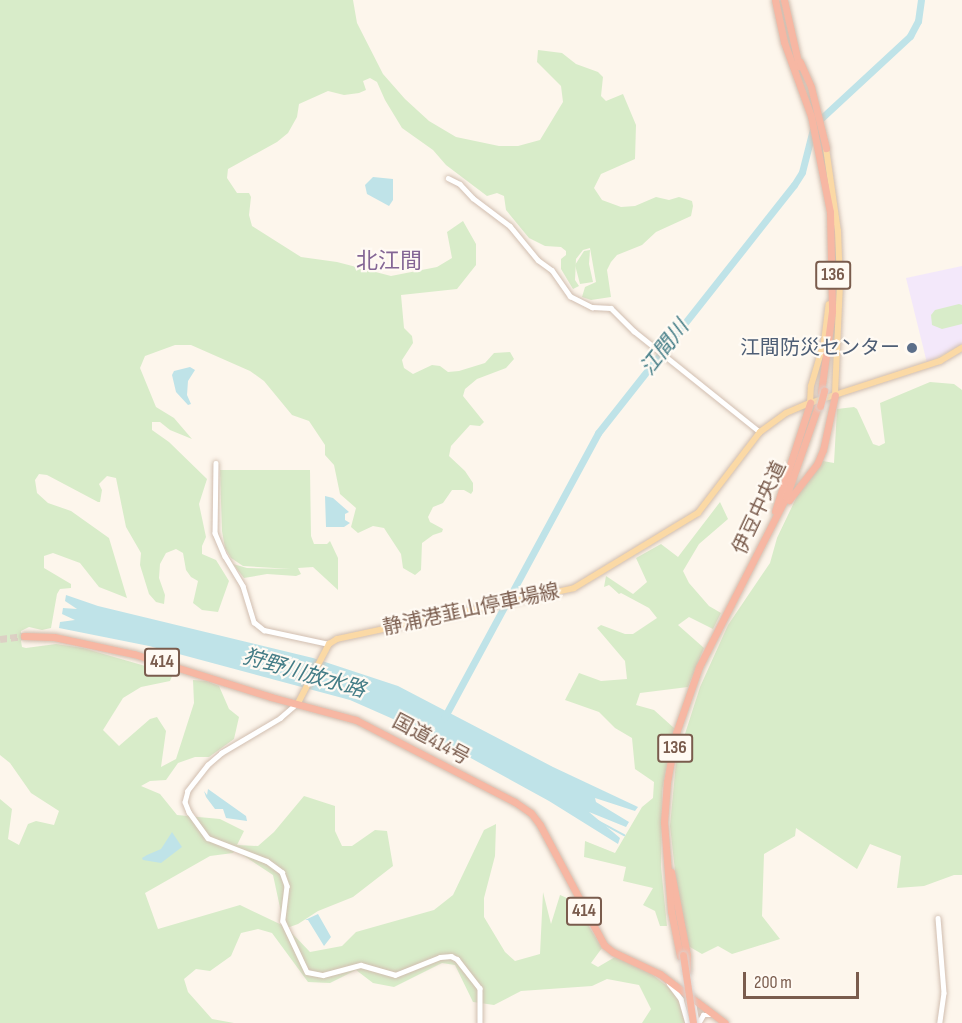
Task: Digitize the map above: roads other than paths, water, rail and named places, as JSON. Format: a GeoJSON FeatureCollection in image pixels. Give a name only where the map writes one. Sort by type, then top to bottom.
{"type":"FeatureCollection","features":[{"type":"Feature","properties":{"kind":"highway","name":"136"},"geometry":{"type":"LineString","coordinates":[[775,0],[813,117],[814,143],[820,155]]}},
{"type":"Feature","properties":{"kind":"highway","name":"136"},"geometry":{"type":"LineString","coordinates":[[784,0],[791,51]]}},
{"type":"Feature","properties":{"kind":"highway"},"geometry":{"type":"LineString","coordinates":[[791,51],[808,78],[813,117],[826,147]]}},
{"type":"Feature","properties":{"kind":"highway","name":"伊豆中央道"},"geometry":{"type":"LineString","coordinates":[[693,1023],[674,919],[667,857],[668,790],[685,712],[715,639],[771,531],[795,476],[823,391],[832,311],[833,271],[830,212],[813,117]]}},
{"type":"Feature","properties":{"kind":"highway"},"geometry":{"type":"LineString","coordinates":[[771,531],[793,494],[817,464],[823,450],[835,395]]}},
{"type":"Feature","properties":{"kind":"highway"},"geometry":{"type":"LineString","coordinates":[[771,531],[810,403]]}},
{"type":"Feature","properties":{"kind":"highway","name":"国道414号"},"geometry":{"type":"LineString","coordinates":[[24,636],[54,637],[134,654],[271,697],[300,700],[362,722],[524,807],[540,825],[604,945],[613,952],[643,964],[664,976],[725,1023]]}},
{"type":"Feature","properties":{"kind":"highway"},"geometry":{"type":"LineString","coordinates":[[667,857],[669,919],[690,998]]}},
{"type":"Feature","properties":{"kind":"highway"},"geometry":{"type":"LineString","coordinates":[[667,857],[690,998]]}},
{"type":"Feature","properties":{"kind":"highway"},"geometry":{"type":"LineString","coordinates":[[674,984],[685,982]]}},
{"type":"Feature","properties":{"kind":"main road"},"geometry":{"type":"LineString","coordinates":[[826,147],[836,202],[839,254],[835,395]]}},
{"type":"Feature","properties":{"kind":"main road"},"geometry":{"type":"LineString","coordinates":[[810,403],[811,386],[824,342],[830,291],[828,232],[820,155]]}},
{"type":"Feature","properties":{"kind":"main road","name":"静浦港韮山停車場線"},"geometry":{"type":"LineString","coordinates":[[327,647],[343,637],[368,631],[574,588],[692,518],[721,485],[760,432],[786,413],[940,361],[962,348]]}},
{"type":"Feature","properties":{"kind":"main road"},"geometry":{"type":"LineString","coordinates":[[300,700],[327,647]]}},
{"type":"Feature","properties":{"kind":"street"},"geometry":{"type":"LineString","coordinates":[[448,178],[460,184],[473,198],[506,222],[538,260],[552,270],[570,297],[592,307],[611,308],[661,353],[760,432]]}},
{"type":"Feature","properties":{"kind":"street"},"geometry":{"type":"LineString","coordinates":[[216,464],[215,533],[225,556],[243,586],[254,622],[264,630],[327,647]]}},
{"type":"Feature","properties":{"kind":"street"},"geometry":{"type":"LineString","coordinates":[[300,700],[281,718],[222,753],[200,772],[186,796],[189,812],[208,838],[267,861],[282,872],[287,886],[283,921],[307,972],[323,975],[361,965],[395,975],[440,957],[451,956],[458,959],[480,988],[480,1023]]}},
{"type":"Feature","properties":{"kind":"street"},"geometry":{"type":"LineString","coordinates":[[938,918],[944,993],[940,1023]]}},
{"type":"Feature","properties":{"kind":"street"},"geometry":{"type":"LineString","coordinates":[[664,976],[681,999],[693,1023]]}},
{"type":"Feature","properties":{"kind":"street"},"geometry":{"type":"LineString","coordinates":[[690,998],[693,1023]]}},
{"type":"Feature","properties":{"kind":"street"},"geometry":{"type":"LineString","coordinates":[[693,1023],[703,1015],[714,1016]]}},
{"type":"Feature","properties":{"kind":"water"},"geometry":{"type":"Polygon","coordinates":[[[373,177],[393,179],[393,200],[389,206],[367,194],[365,185],[373,177]]]}},
{"type":"Feature","properties":{"kind":"water"},"geometry":{"type":"Polygon","coordinates":[[[190,367],[195,370],[188,381],[187,395],[191,404],[188,405],[176,392],[172,375],[174,371],[190,367]]]}},
{"type":"Feature","properties":{"kind":"water"},"geometry":{"type":"Polygon","coordinates":[[[325,496],[333,498],[349,512],[345,514],[345,520],[350,523],[344,527],[326,527],[325,496]]]}},
{"type":"Feature","properties":{"kind":"water","name":"狩野川放水路"},"geometry":{"type":"Polygon","coordinates":[[[66,595],[98,606],[313,658],[398,686],[553,767],[638,807],[635,811],[595,798],[596,802],[629,822],[626,827],[589,812],[620,838],[618,844],[549,801],[427,734],[350,700],[149,646],[59,628],[60,622],[75,620],[62,614],[63,608],[77,609],[65,601],[66,595]]]}},
{"type":"Feature","properties":{"kind":"water"},"geometry":{"type":"Polygon","coordinates":[[[208,789],[246,816],[247,821],[226,818],[223,809],[215,809],[206,797],[204,791],[207,795],[208,789]]]}},
{"type":"Feature","properties":{"kind":"water"},"geometry":{"type":"Polygon","coordinates":[[[172,832],[182,847],[161,863],[143,860],[142,858],[161,849],[172,832]]]}},
{"type":"Feature","properties":{"kind":"water"},"geometry":{"type":"Polygon","coordinates":[[[318,914],[331,937],[324,946],[308,920],[305,920],[318,914]]]}},
{"type":"Feature","properties":{"kind":"waterway","name":"江間川"},"geometry":{"type":"LineString","coordinates":[[444,718],[598,433],[794,185],[802,172],[814,125],[910,36],[918,21],[921,0]]}},
{"type":"Feature","properties":{"kind":"waterway"},"geometry":{"type":"LineString","coordinates":[[598,821],[624,835]]}},
{"type":"Feature","properties":{"kind":"tunnel"},"geometry":{"type":"LineString","coordinates":[[0,639],[24,636]]}},
{"type":"Feature","properties":{"kind":"place","name":"江間防災センター"},"geometry":{"type":"Point","coordinates":[912,348]}},
{"type":"Feature","properties":{"kind":"district","name":"北江間"},"geometry":{"type":"Point","coordinates":[389,262]}}]}
